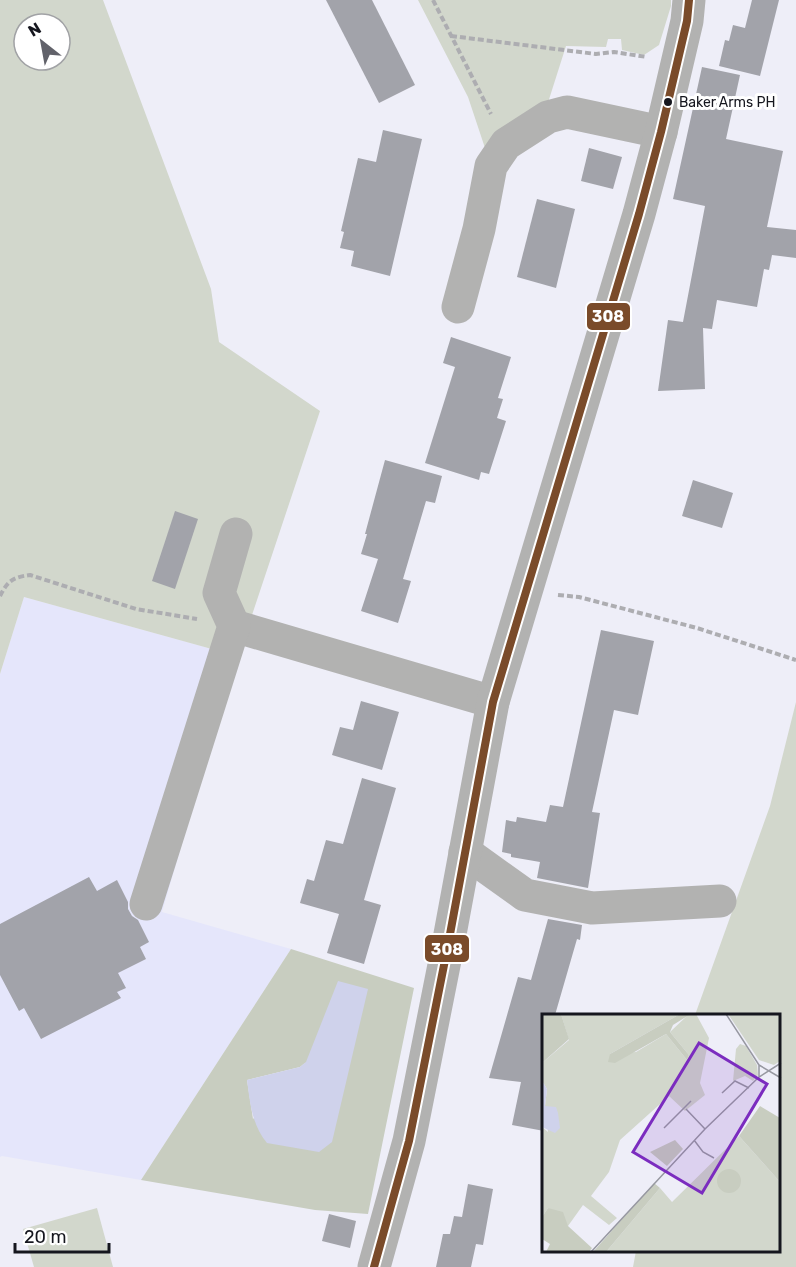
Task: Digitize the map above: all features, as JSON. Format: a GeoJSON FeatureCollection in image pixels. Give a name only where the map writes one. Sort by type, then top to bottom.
{"type":"FeatureCollection","features":[{"type":"Feature","properties":{"kind":"street"},"geometry":{"type":"LineString","coordinates":[[374,1267],[409,1142],[493,702],[639,214],[678,63],[689,0]]}},
{"type":"Feature","properties":{"kind":"street"},"geometry":{"type":"LineString","coordinates":[[458,307],[479,229],[491,166],[506,144],[548,117],[567,112],[661,132]]}},
{"type":"Feature","properties":{"kind":"street"},"geometry":{"type":"LineString","coordinates":[[146,904],[234,626],[219,593],[236,534]]}},
{"type":"Feature","properties":{"kind":"street"},"geometry":{"type":"LineString","coordinates":[[234,626],[493,702]]}},
{"type":"Feature","properties":{"kind":"street"},"geometry":{"type":"LineString","coordinates":[[465,852],[525,895],[592,908],[720,901]]}},
{"type":"Feature","properties":{"kind":"path"},"geometry":{"type":"LineString","coordinates":[[433,0],[506,144]]}},
{"type":"Feature","properties":{"kind":"path"},"geometry":{"type":"LineString","coordinates":[[451,36],[597,54],[614,52],[678,63]]}},
{"type":"Feature","properties":{"kind":"path"},"geometry":{"type":"LineString","coordinates":[[0,596],[11,581],[17,577],[30,575],[136,609],[234,626]]}},
{"type":"Feature","properties":{"kind":"path"},"geometry":{"type":"LineString","coordinates":[[525,593],[579,597],[697,628],[796,660]]}},
{"type":"Feature","properties":{"kind":"shaded area"},"geometry":{"type":"Polygon","coordinates":[[[0,0],[103,0],[211,289],[219,342],[320,411],[237,656],[24,597],[0,674],[0,0]]]}},
{"type":"Feature","properties":{"kind":"shaded area"},"geometry":{"type":"Polygon","coordinates":[[[418,0],[671,0],[671,6],[659,45],[644,55],[622,50],[621,39],[608,39],[606,47],[566,46],[545,112],[486,151],[468,97],[418,0]]]}},
{"type":"Feature","properties":{"kind":"shaded area"},"geometry":{"type":"Polygon","coordinates":[[[24,597],[237,656],[162,912],[291,949],[141,1180],[0,1157],[0,674],[24,597]]]}},
{"type":"Feature","properties":{"kind":"shaded area"},"geometry":{"type":"Polygon","coordinates":[[[796,702],[796,1267],[633,1267],[636,1252],[781,1252],[781,1014],[695,1014],[770,806],[796,702]]]}},
{"type":"Feature","properties":{"kind":"shaded area"},"geometry":{"type":"Polygon","coordinates":[[[291,949],[414,988],[368,1214],[315,1210],[141,1180],[291,949]],[[306,1062],[300,1067],[247,1080],[253,1119],[306,1062]]]}},
{"type":"Feature","properties":{"kind":"shaded area"},"geometry":{"type":"Polygon","coordinates":[[[338,981],[368,989],[332,1142],[319,1152],[267,1143],[255,1121],[247,1080],[300,1067],[306,1062],[338,981]]]}},
{"type":"Feature","properties":{"kind":"shaded area"},"geometry":{"type":"Polygon","coordinates":[[[97,1208],[113,1267],[34,1267],[23,1229],[97,1208]]]}},
{"type":"Feature","properties":{"kind":"building"},"geometry":{"type":"Polygon","coordinates":[[[326,0],[372,0],[415,85],[379,103],[326,0]]]}},
{"type":"Feature","properties":{"kind":"building"},"geometry":{"type":"Polygon","coordinates":[[[752,0],[779,0],[760,76],[719,66],[725,40],[729,41],[733,25],[745,28],[752,0]]]}},
{"type":"Feature","properties":{"kind":"building"},"geometry":{"type":"Polygon","coordinates":[[[702,67],[740,75],[726,139],[783,151],[767,227],[796,230],[796,258],[772,255],[769,270],[764,269],[757,307],[717,300],[712,329],[703,328],[705,389],[658,391],[668,320],[683,322],[705,206],[673,199],[702,67]]]}},
{"type":"Feature","properties":{"kind":"building"},"geometry":{"type":"Polygon","coordinates":[[[383,130],[422,139],[390,276],[351,266],[354,251],[340,248],[344,232],[341,231],[358,158],[376,162],[383,130]]]}},
{"type":"Feature","properties":{"kind":"building"},"geometry":{"type":"Polygon","coordinates":[[[589,148],[622,157],[613,189],[581,181],[589,148]]]}},
{"type":"Feature","properties":{"kind":"building"},"geometry":{"type":"Polygon","coordinates":[[[537,199],[575,209],[556,288],[517,277],[537,199]]]}},
{"type":"Feature","properties":{"kind":"building"},"geometry":{"type":"Polygon","coordinates":[[[451,337],[511,357],[498,398],[503,399],[497,418],[506,421],[489,474],[481,472],[479,480],[425,463],[455,367],[443,363],[451,337]]]}},
{"type":"Feature","properties":{"kind":"building"},"geometry":{"type":"Polygon","coordinates":[[[385,460],[442,476],[435,503],[426,501],[403,579],[411,581],[398,623],[361,611],[378,559],[361,554],[385,460]]]}},
{"type":"Feature","properties":{"kind":"building"},"geometry":{"type":"Polygon","coordinates":[[[693,480],[733,493],[722,528],[682,516],[693,480]]]}},
{"type":"Feature","properties":{"kind":"building"},"geometry":{"type":"Polygon","coordinates":[[[175,511],[198,519],[175,589],[152,581],[175,511]]]}},
{"type":"Feature","properties":{"kind":"building"},"geometry":{"type":"Polygon","coordinates":[[[601,630],[654,641],[638,715],[614,710],[592,812],[600,813],[588,888],[537,878],[540,862],[511,857],[511,854],[502,852],[506,820],[516,822],[517,817],[546,822],[550,805],[563,807],[601,630]]]}},
{"type":"Feature","properties":{"kind":"building"},"geometry":{"type":"Polygon","coordinates":[[[361,701],[399,712],[382,770],[332,755],[340,727],[353,730],[361,701]]]}},
{"type":"Feature","properties":{"kind":"building"},"geometry":{"type":"Polygon","coordinates":[[[362,778],[396,788],[364,900],[381,905],[364,964],[327,953],[339,914],[300,903],[307,879],[314,881],[326,840],[343,844],[362,778]]]}},
{"type":"Feature","properties":{"kind":"building"},"geometry":{"type":"Polygon","coordinates":[[[89,877],[97,891],[117,880],[128,902],[128,909],[138,920],[149,942],[140,947],[146,959],[118,973],[126,988],[117,992],[121,998],[41,1039],[24,1008],[19,1011],[0,975],[0,924],[89,877]]]}},
{"type":"Feature","properties":{"kind":"building"},"geometry":{"type":"Polygon","coordinates":[[[548,919],[582,925],[580,940],[577,939],[555,1014],[542,1014],[542,1131],[512,1125],[521,1082],[489,1078],[518,977],[531,980],[548,919]]]}},
{"type":"Feature","properties":{"kind":"building"},"geometry":{"type":"Polygon","coordinates":[[[468,1184],[493,1189],[483,1245],[476,1244],[471,1267],[436,1267],[443,1234],[450,1234],[454,1216],[462,1217],[468,1184]]]}},
{"type":"Feature","properties":{"kind":"building"},"geometry":{"type":"Polygon","coordinates":[[[329,1214],[356,1221],[350,1248],[322,1241],[329,1214]]]}},
{"type":"Feature","properties":{"kind":"transit line","name":"308"},"geometry":{"type":"LineString","coordinates":[[374,1267],[409,1141],[493,702],[639,214],[687,21],[689,0]]}},
{"type":"Feature","properties":{"kind":"place","name":"Baker Arms PH"},"geometry":{"type":"Point","coordinates":[668,102]}}]}
